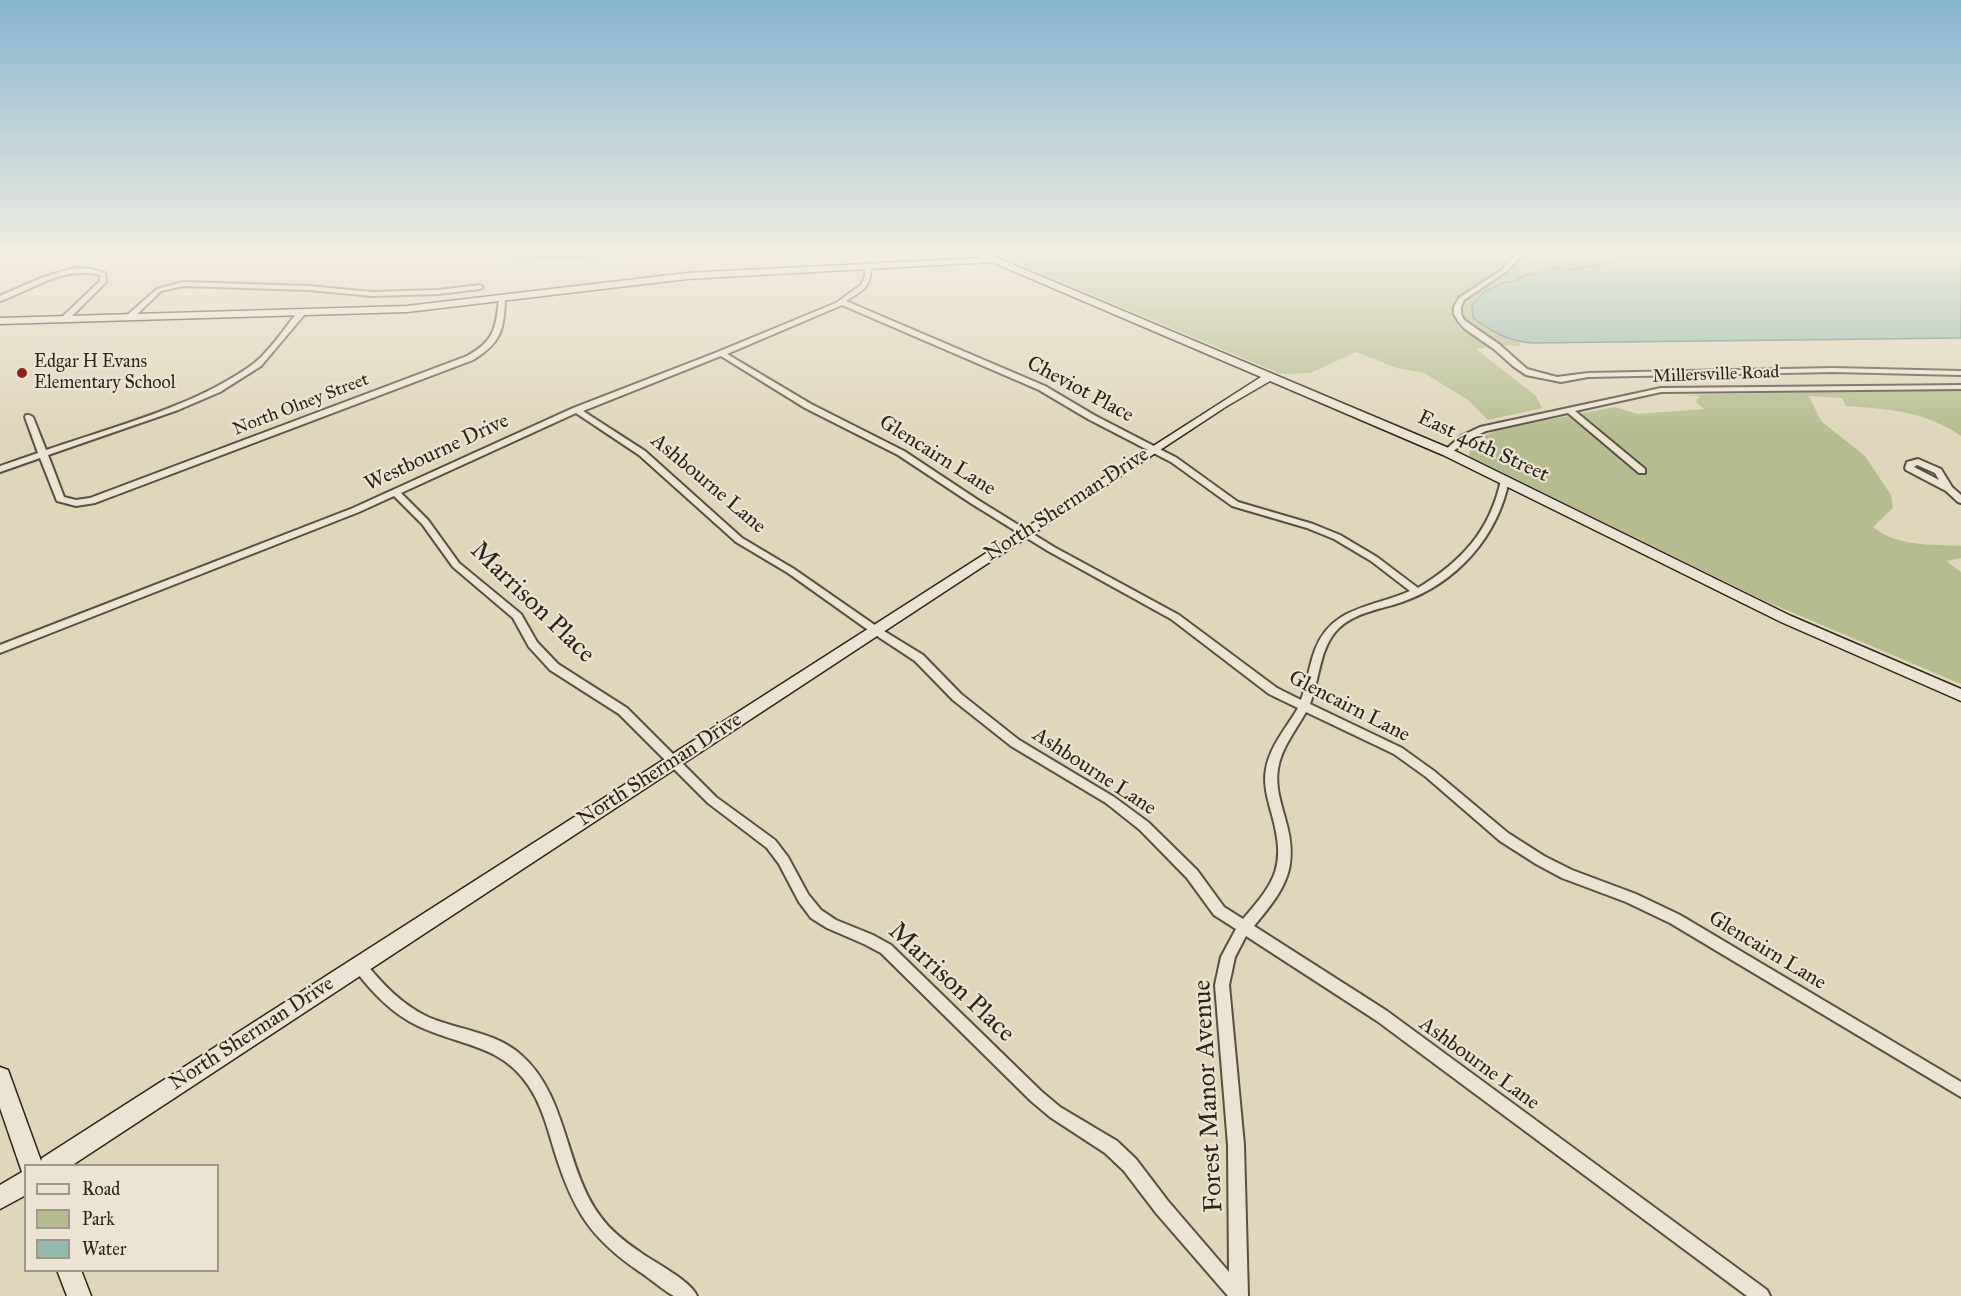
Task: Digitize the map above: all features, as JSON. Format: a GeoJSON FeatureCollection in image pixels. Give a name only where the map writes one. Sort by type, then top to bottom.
{"type":"FeatureCollection","features":[{"type":"Feature","properties":{"kind":"main road"},"geometry":{"type":"LineString","coordinates":[[0,321],[237,314]]}},
{"type":"Feature","properties":{"kind":"main road","name":"East 46th Street"},"geometry":{"type":"LineString","coordinates":[[1123,314],[1447,452],[1804,628],[1961,695]]}},
{"type":"Feature","properties":{"kind":"main road","name":"North Sherman Drive"},"geometry":{"type":"LineString","coordinates":[[53,1164],[1270,376]]}},
{"type":"Feature","properties":{"kind":"main road"},"geometry":{"type":"LineString","coordinates":[[0,1077],[30,1164]]}},
{"type":"Feature","properties":{"kind":"main road"},"geometry":{"type":"LineString","coordinates":[[0,1198],[24,1183]]}},
{"type":"Feature","properties":{"kind":"main road"},"geometry":{"type":"LineString","coordinates":[[70,1272],[79,1296]]}},
{"type":"Feature","properties":{"kind":"street"},"geometry":{"type":"LineString","coordinates":[[64,319],[69,314]]}},
{"type":"Feature","properties":{"kind":"street"},"geometry":{"type":"LineString","coordinates":[[0,469],[188,403],[225,386],[262,360],[300,314]]}},
{"type":"Feature","properties":{"kind":"street","name":"North Olney Street"},"geometry":{"type":"LineString","coordinates":[[42,454],[60,499],[74,503],[105,497],[470,358],[489,345],[497,336],[500,314]]}},
{"type":"Feature","properties":{"kind":"street","name":"Westbourne Drive"},"geometry":{"type":"LineString","coordinates":[[0,649],[396,493],[576,410],[813,314]]}},
{"type":"Feature","properties":{"kind":"street","name":"Cheviot Place"},"geometry":{"type":"LineString","coordinates":[[870,314],[1021,378],[1183,466],[1235,504],[1310,526],[1350,544],[1417,592]]}},
{"type":"Feature","properties":{"kind":"street"},"geometry":{"type":"LineString","coordinates":[[1458,314],[1466,326],[1499,349],[1519,368],[1562,380],[1588,375],[1833,370],[1961,373]]}},
{"type":"Feature","properties":{"kind":"street","name":"Glencairn Lane"},"geometry":{"type":"LineString","coordinates":[[722,353],[808,406],[901,453],[1025,533],[1175,617],[1263,685],[1375,738],[1403,755],[1430,774],[1495,831],[1540,860],[1567,874],[1631,898],[1675,919],[1961,1090]]}},
{"type":"Feature","properties":{"kind":"street"},"geometry":{"type":"LineString","coordinates":[[1647,374],[1661,390]]}},
{"type":"Feature","properties":{"kind":"street","name":"Millersville Road"},"geometry":{"type":"LineString","coordinates":[[1447,452],[1464,438],[1483,429],[1661,390],[1961,387]]}},
{"type":"Feature","properties":{"kind":"street","name":"Ashbourne Lane"},"geometry":{"type":"LineString","coordinates":[[576,410],[642,453],[739,540],[796,574],[919,658],[957,697],[1014,743],[1110,800],[1144,826],[1192,874],[1219,911],[1382,1016],[1761,1296]]}},
{"type":"Feature","properties":{"kind":"street"},"geometry":{"type":"LineString","coordinates":[[1569,410],[1642,471]]}},
{"type":"Feature","properties":{"kind":"street"},"geometry":{"type":"LineString","coordinates":[[29,417],[42,454]]}},
{"type":"Feature","properties":{"kind":"street","name":"Forest Manor Avenue"},"geometry":{"type":"LineString","coordinates":[[1238,1295],[1236,1145],[1222,985],[1229,954],[1245,927],[1274,891],[1284,866],[1286,850],[1272,795],[1271,771],[1278,750],[1304,706],[1322,646],[1336,625],[1354,614],[1417,592],[1442,577],[1481,539],[1500,507],[1505,480]]}},
{"type":"Feature","properties":{"kind":"street"},"geometry":{"type":"LineString","coordinates":[[1949,489],[1961,500]]}},
{"type":"Feature","properties":{"kind":"street","name":"Marrison Place"},"geometry":{"type":"LineString","coordinates":[[396,493],[420,515],[450,558],[470,579],[517,616],[533,644],[554,667],[623,711],[712,800],[760,834],[779,852],[809,905],[818,915],[886,949],[1036,1096],[1118,1153],[1238,1295]]}},
{"type":"Feature","properties":{"kind":"street"},"geometry":{"type":"LineString","coordinates":[[359,965],[387,997],[407,1012],[423,1021],[495,1046],[523,1066],[546,1100],[578,1192],[598,1227],[621,1250],[688,1296]]}},
{"type":"Feature","properties":{"kind":"green space"},"geometry":{"type":"Polygon","coordinates":[[[1139,314],[1481,314],[1503,337],[1519,342],[1521,346],[1501,345],[1476,349],[1536,396],[1542,408],[1488,420],[1468,400],[1424,373],[1397,368],[1356,352],[1310,373],[1281,374],[1139,314]]]}},
{"type":"Feature","properties":{"kind":"green space"},"geometry":{"type":"Polygon","coordinates":[[[1961,389],[1961,436],[1920,416],[1892,410],[1846,406],[1842,398],[1809,396],[1821,421],[1865,456],[1891,495],[1893,508],[1873,527],[1903,541],[1961,546],[1961,558],[1946,561],[1961,572],[1961,684],[1763,600],[1469,456],[1472,442],[1497,430],[1615,407],[1637,414],[1704,409],[1696,402],[1700,396],[1683,395],[1961,389]]]}},
{"type":"Feature","properties":{"kind":"water"},"geometry":{"type":"Polygon","coordinates":[[[1473,314],[1961,314],[1961,338],[1532,343],[1501,335],[1473,318],[1473,314]]]}},
{"type":"Feature","properties":{"kind":"place","name":"Edgar H Evans Elementary School"},"geometry":{"type":"Point","coordinates":[22,373]}}]}
